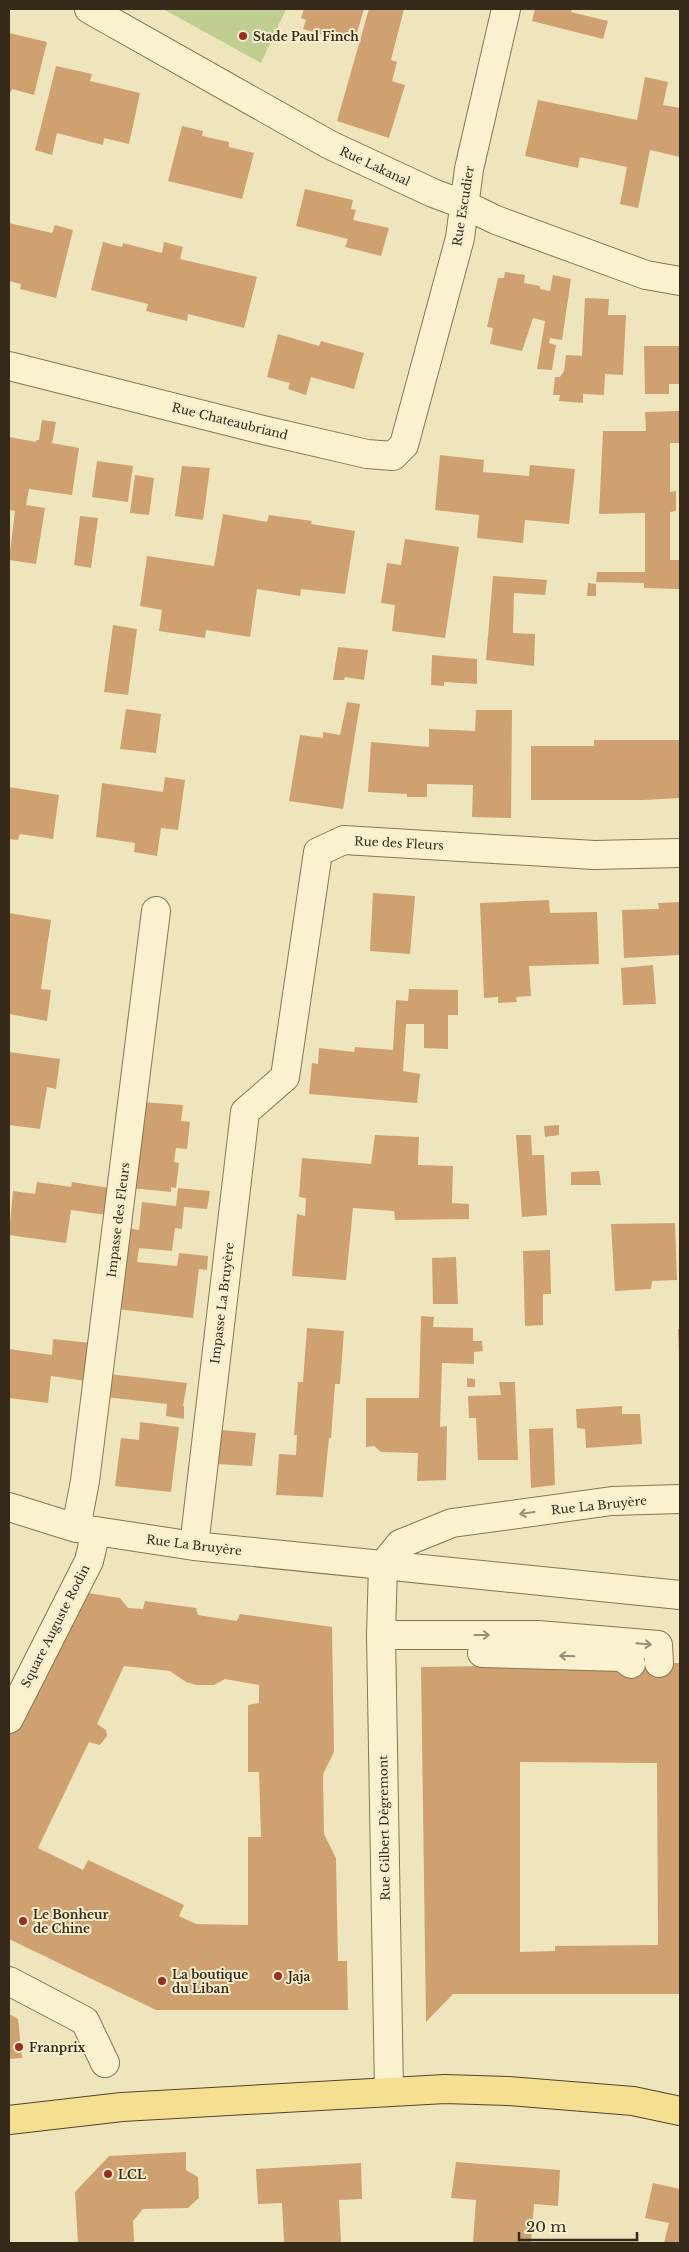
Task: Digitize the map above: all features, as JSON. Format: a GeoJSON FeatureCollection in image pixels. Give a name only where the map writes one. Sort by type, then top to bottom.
{"type":"FeatureCollection","features":[{"type":"Feature","properties":{"kind":"main road"},"geometry":{"type":"LineString","coordinates":[[9,2120],[122,2107],[445,2089],[508,2091],[633,2101],[680,2111]]}},
{"type":"Feature","properties":{"kind":"street","name":"Rue Lakanal"},"geometry":{"type":"LineString","coordinates":[[88,9],[330,144],[433,193],[465,205],[496,220],[646,275],[680,281]]}},
{"type":"Feature","properties":{"kind":"street","name":"Rue Escudier"},"geometry":{"type":"LineString","coordinates":[[415,401],[460,238],[469,169],[506,9]]}},
{"type":"Feature","properties":{"kind":"street","name":"Rue Chateaubriand"},"geometry":{"type":"LineString","coordinates":[[9,366],[366,454],[393,456],[404,445],[415,401]]}},
{"type":"Feature","properties":{"kind":"street","name":"Rue des Fleurs"},"geometry":{"type":"LineString","coordinates":[[285,1077],[318,852],[344,840],[594,855],[680,853]]}},
{"type":"Feature","properties":{"kind":"street","name":"Impasse des Fleurs"},"geometry":{"type":"LineString","coordinates":[[86,1530],[86,1482],[156,911]]}},
{"type":"Feature","properties":{"kind":"street","name":"Impasse La Bruyère"},"geometry":{"type":"LineString","coordinates":[[194,1546],[245,1112],[285,1077]]}},
{"type":"Feature","properties":{"kind":"street","name":"Rue La Bruyère"},"geometry":{"type":"LineString","coordinates":[[383,1566],[400,1544],[452,1523],[612,1501],[680,1499]]}},
{"type":"Feature","properties":{"kind":"street","name":"Rue La Bruyère"},"geometry":{"type":"LineString","coordinates":[[9,1507],[86,1530],[194,1546],[680,1595]]}},
{"type":"Feature","properties":{"kind":"street","name":"Square Auguste Rodin"},"geometry":{"type":"LineString","coordinates":[[9,1719],[89,1560],[86,1530]]}},
{"type":"Feature","properties":{"kind":"street","name":"Rue Gilbert Dègremont"},"geometry":{"type":"LineString","coordinates":[[383,1566],[381,1643],[389,2091]]}},
{"type":"Feature","properties":{"kind":"street"},"geometry":{"type":"LineString","coordinates":[[381,1643],[538,1635],[658,1645],[659,1664]]}},
{"type":"Feature","properties":{"kind":"street"},"geometry":{"type":"LineString","coordinates":[[381,1643],[420,1651],[622,1658],[631,1664]]}},
{"type":"Feature","properties":{"kind":"street"},"geometry":{"type":"LineString","coordinates":[[9,1981],[85,2021],[105,2063]]}},
{"type":"Feature","properties":{"kind":"green space","name":"Stade Paul Finch"},"geometry":{"type":"Polygon","coordinates":[[[163,9],[286,9],[261,63],[163,9]]]}},
{"type":"Feature","properties":{"kind":"building"},"geometry":{"type":"Polygon","coordinates":[[[304,9],[364,9],[354,43],[303,29],[306,20],[301,18],[304,9]]]}},
{"type":"Feature","properties":{"kind":"building"},"geometry":{"type":"Polygon","coordinates":[[[369,9],[404,9],[391,60],[397,62],[392,81],[405,85],[389,138],[337,121],[369,9]]]}},
{"type":"Feature","properties":{"kind":"building"},"geometry":{"type":"Polygon","coordinates":[[[535,9],[572,9],[571,12],[608,21],[603,39],[532,21],[535,9]]]}},
{"type":"Feature","properties":{"kind":"building"},"geometry":{"type":"Polygon","coordinates":[[[9,33],[47,42],[34,95],[12,89],[9,92],[9,33]]]}},
{"type":"Feature","properties":{"kind":"building"},"geometry":{"type":"Polygon","coordinates":[[[56,66],[92,74],[90,81],[140,93],[129,144],[104,138],[103,145],[57,133],[52,155],[35,150],[56,66]]]}},
{"type":"Feature","properties":{"kind":"building"},"geometry":{"type":"Polygon","coordinates":[[[645,77],[668,82],[663,105],[680,108],[680,157],[650,150],[638,208],[620,204],[627,167],[580,157],[578,168],[525,156],[538,100],[637,120],[645,77]]]}},
{"type":"Feature","properties":{"kind":"building"},"geometry":{"type":"Polygon","coordinates":[[[182,126],[203,131],[202,136],[229,142],[229,147],[254,153],[242,199],[168,181],[182,126]]]}},
{"type":"Feature","properties":{"kind":"building"},"geometry":{"type":"Polygon","coordinates":[[[305,189],[353,200],[351,209],[356,210],[353,220],[389,228],[381,256],[345,247],[348,239],[296,226],[305,189]]]}},
{"type":"Feature","properties":{"kind":"building"},"geometry":{"type":"Polygon","coordinates":[[[9,223],[52,233],[55,225],[73,230],[56,298],[20,289],[21,284],[9,281],[9,223]]]}},
{"type":"Feature","properties":{"kind":"building"},"geometry":{"type":"Polygon","coordinates":[[[103,242],[122,247],[123,243],[162,253],[164,242],[183,247],[180,259],[257,277],[244,328],[188,314],[187,321],[146,311],[148,304],[91,290],[103,242]]]}},
{"type":"Feature","properties":{"kind":"building"},"geometry":{"type":"Polygon","coordinates":[[[505,272],[525,275],[524,283],[540,286],[540,289],[550,291],[553,275],[571,279],[562,340],[550,338],[549,343],[556,345],[552,370],[537,369],[545,321],[533,318],[522,351],[490,344],[493,328],[487,327],[498,278],[504,278],[505,272]]]}},
{"type":"Feature","properties":{"kind":"building"},"geometry":{"type":"Polygon","coordinates":[[[585,298],[609,299],[608,315],[626,315],[623,375],[605,374],[604,395],[583,394],[583,403],[559,401],[560,395],[553,395],[555,377],[560,377],[564,371],[566,355],[582,356],[585,298]]]}},
{"type":"Feature","properties":{"kind":"building"},"geometry":{"type":"Polygon","coordinates":[[[278,334],[319,346],[321,341],[364,353],[354,389],[311,377],[306,395],[288,389],[290,383],[267,377],[278,334]]]}},
{"type":"Feature","properties":{"kind":"building"},"geometry":{"type":"Polygon","coordinates":[[[644,346],[680,346],[680,384],[669,384],[669,394],[645,394],[644,346]]]}},
{"type":"Feature","properties":{"kind":"building"},"geometry":{"type":"Polygon","coordinates":[[[680,411],[680,443],[670,443],[670,492],[676,491],[676,511],[670,512],[670,560],[680,560],[680,589],[644,588],[644,583],[596,582],[597,572],[645,572],[645,513],[599,514],[603,431],[646,431],[645,412],[680,411]]]}},
{"type":"Feature","properties":{"kind":"building"},"geometry":{"type":"Polygon","coordinates":[[[42,420],[56,422],[52,443],[79,448],[72,495],[29,489],[26,505],[45,508],[36,564],[9,560],[15,511],[9,510],[9,437],[36,442],[36,440],[39,440],[42,420]]]}},
{"type":"Feature","properties":{"kind":"building"},"geometry":{"type":"Polygon","coordinates":[[[440,455],[484,460],[483,472],[529,476],[530,465],[575,469],[569,524],[525,520],[523,543],[477,538],[479,515],[435,510],[440,455]]]}},
{"type":"Feature","properties":{"kind":"building"},"geometry":{"type":"Polygon","coordinates":[[[97,461],[133,466],[128,502],[92,497],[97,461]]]}},
{"type":"Feature","properties":{"kind":"building"},"geometry":{"type":"Polygon","coordinates":[[[182,466],[210,468],[203,520],[175,516],[182,466]]]}},
{"type":"Feature","properties":{"kind":"building"},"geometry":{"type":"Polygon","coordinates":[[[135,475],[154,478],[149,515],[130,513],[135,475]]]}},
{"type":"Feature","properties":{"kind":"building"},"geometry":{"type":"Polygon","coordinates":[[[223,514],[267,522],[269,515],[312,521],[311,524],[355,531],[345,594],[301,589],[300,596],[257,589],[250,637],[206,630],[205,638],[159,631],[162,610],[140,606],[147,556],[214,566],[223,514]]]}},
{"type":"Feature","properties":{"kind":"building"},"geometry":{"type":"Polygon","coordinates":[[[80,516],[98,518],[91,568],[74,565],[80,516]]]}},
{"type":"Feature","properties":{"kind":"building"},"geometry":{"type":"Polygon","coordinates":[[[405,539],[459,547],[445,638],[392,631],[395,605],[381,603],[387,563],[401,565],[405,539]]]}},
{"type":"Feature","properties":{"kind":"building"},"geometry":{"type":"Polygon","coordinates":[[[493,576],[547,580],[545,595],[514,593],[513,633],[535,634],[534,666],[486,660],[493,576]]]}},
{"type":"Feature","properties":{"kind":"building"},"geometry":{"type":"Polygon","coordinates":[[[588,583],[596,584],[596,596],[587,596],[588,583]]]}},
{"type":"Feature","properties":{"kind":"building"},"geometry":{"type":"Polygon","coordinates":[[[113,625],[137,629],[128,695],[104,692],[113,625]]]}},
{"type":"Feature","properties":{"kind":"building"},"geometry":{"type":"Polygon","coordinates":[[[338,647],[368,650],[364,680],[345,677],[344,680],[333,680],[338,647]]]}},
{"type":"Feature","properties":{"kind":"building"},"geometry":{"type":"Polygon","coordinates":[[[432,655],[477,659],[477,684],[444,682],[444,686],[431,685],[432,655]]]}},
{"type":"Feature","properties":{"kind":"building"},"geometry":{"type":"Polygon","coordinates":[[[347,702],[360,704],[343,809],[289,801],[300,735],[323,738],[323,732],[340,735],[347,702]]]}},
{"type":"Feature","properties":{"kind":"building"},"geometry":{"type":"Polygon","coordinates":[[[126,709],[161,714],[156,753],[120,749],[126,709]]]}},
{"type":"Feature","properties":{"kind":"building"},"geometry":{"type":"Polygon","coordinates":[[[476,710],[512,710],[511,818],[472,817],[473,785],[427,784],[427,797],[407,797],[407,794],[368,792],[371,742],[429,747],[429,729],[475,731],[476,710]]]}},
{"type":"Feature","properties":{"kind":"building"},"geometry":{"type":"Polygon","coordinates":[[[594,740],[680,740],[680,798],[643,800],[531,800],[531,746],[594,746],[594,740]]]}},
{"type":"Feature","properties":{"kind":"building"},"geometry":{"type":"Polygon","coordinates":[[[165,777],[185,780],[178,830],[161,828],[157,856],[134,852],[135,843],[96,837],[102,783],[163,792],[165,777]]]}},
{"type":"Feature","properties":{"kind":"building"},"geometry":{"type":"Polygon","coordinates":[[[9,787],[59,795],[53,839],[20,834],[18,840],[9,839],[9,787]]]}},
{"type":"Feature","properties":{"kind":"building"},"geometry":{"type":"Polygon","coordinates":[[[373,893],[415,896],[410,954],[370,951],[373,893]]]}},
{"type":"Feature","properties":{"kind":"building"},"geometry":{"type":"Polygon","coordinates":[[[549,900],[550,913],[597,912],[599,964],[529,966],[531,996],[516,997],[517,1002],[498,1003],[498,997],[484,998],[480,903],[549,900]]]}},
{"type":"Feature","properties":{"kind":"building"},"geometry":{"type":"Polygon","coordinates":[[[680,902],[680,955],[624,958],[622,910],[659,909],[658,903],[680,902]]]}},
{"type":"Feature","properties":{"kind":"building"},"geometry":{"type":"Polygon","coordinates":[[[9,913],[51,920],[41,989],[51,990],[47,1021],[9,1014],[9,913]]]}},
{"type":"Feature","properties":{"kind":"building"},"geometry":{"type":"Polygon","coordinates":[[[653,965],[656,1004],[623,1005],[621,968],[653,965]]]}},
{"type":"Feature","properties":{"kind":"building"},"geometry":{"type":"Polygon","coordinates":[[[409,989],[458,990],[458,1015],[448,1015],[448,1049],[424,1048],[424,1024],[406,1024],[403,1071],[420,1074],[417,1103],[309,1094],[312,1063],[318,1064],[319,1048],[354,1052],[355,1047],[393,1050],[396,1000],[408,1001],[409,989]]]}},
{"type":"Feature","properties":{"kind":"building"},"geometry":{"type":"Polygon","coordinates":[[[9,1052],[60,1059],[56,1089],[47,1087],[40,1129],[9,1125],[9,1052]]]}},
{"type":"Feature","properties":{"kind":"building"},"geometry":{"type":"Polygon","coordinates":[[[141,1102],[183,1105],[181,1121],[190,1122],[187,1149],[176,1148],[174,1162],[179,1163],[176,1188],[171,1187],[171,1192],[131,1188],[141,1102]]]}},
{"type":"Feature","properties":{"kind":"building"},"geometry":{"type":"Polygon","coordinates":[[[559,1125],[559,1135],[545,1137],[544,1126],[559,1125]]]}},
{"type":"Feature","properties":{"kind":"building"},"geometry":{"type":"Polygon","coordinates":[[[375,1135],[419,1137],[418,1165],[453,1166],[452,1203],[469,1204],[469,1219],[395,1220],[394,1211],[353,1208],[346,1280],[292,1276],[297,1214],[305,1216],[306,1198],[299,1197],[302,1158],[371,1164],[375,1135]]]}},
{"type":"Feature","properties":{"kind":"building"},"geometry":{"type":"Polygon","coordinates":[[[516,1135],[531,1135],[532,1155],[544,1155],[547,1215],[522,1217],[516,1135]]]}},
{"type":"Feature","properties":{"kind":"building"},"geometry":{"type":"Polygon","coordinates":[[[599,1171],[601,1185],[571,1185],[571,1172],[599,1171]]]}},
{"type":"Feature","properties":{"kind":"building"},"geometry":{"type":"Polygon","coordinates":[[[37,1182],[71,1187],[72,1182],[110,1188],[106,1215],[71,1210],[66,1243],[9,1235],[13,1191],[35,1194],[37,1182]]]}},
{"type":"Feature","properties":{"kind":"building"},"geometry":{"type":"Polygon","coordinates":[[[178,1188],[210,1191],[207,1209],[184,1207],[182,1229],[175,1228],[172,1251],[139,1248],[137,1262],[177,1266],[179,1253],[208,1256],[207,1270],[199,1269],[193,1318],[117,1309],[126,1228],[139,1230],[142,1202],[176,1206],[178,1188]]]}},
{"type":"Feature","properties":{"kind":"building"},"geometry":{"type":"Polygon","coordinates":[[[675,1223],[677,1280],[652,1281],[651,1289],[615,1291],[611,1224],[675,1223]]]}},
{"type":"Feature","properties":{"kind":"building"},"geometry":{"type":"Polygon","coordinates":[[[550,1250],[551,1294],[543,1294],[543,1325],[525,1326],[523,1251],[550,1250]]]}},
{"type":"Feature","properties":{"kind":"building"},"geometry":{"type":"Polygon","coordinates":[[[456,1257],[458,1304],[433,1304],[432,1258],[456,1257]]]}},
{"type":"Feature","properties":{"kind":"building"},"geometry":{"type":"Polygon","coordinates":[[[421,1316],[434,1317],[433,1327],[473,1328],[473,1341],[482,1341],[483,1351],[474,1352],[474,1364],[442,1363],[440,1427],[447,1426],[446,1480],[417,1481],[418,1453],[381,1452],[374,1446],[366,1447],[366,1398],[419,1398],[421,1316]]]}},
{"type":"Feature","properties":{"kind":"building"},"geometry":{"type":"Polygon","coordinates":[[[307,1328],[344,1331],[340,1384],[335,1384],[331,1438],[329,1438],[323,1497],[276,1495],[279,1454],[296,1455],[297,1435],[294,1435],[298,1382],[303,1382],[307,1328]]]}},
{"type":"Feature","properties":{"kind":"building"},"geometry":{"type":"Polygon","coordinates":[[[678,1329],[680,1329],[680,1355],[679,1355],[678,1329]]]}},
{"type":"Feature","properties":{"kind":"building"},"geometry":{"type":"Polygon","coordinates":[[[53,1339],[91,1343],[86,1381],[51,1376],[48,1403],[9,1398],[9,1349],[52,1355],[53,1339]]]}},
{"type":"Feature","properties":{"kind":"building"},"geometry":{"type":"Polygon","coordinates":[[[109,1374],[187,1383],[183,1406],[184,1419],[166,1416],[167,1404],[106,1397],[109,1374]]]}},
{"type":"Feature","properties":{"kind":"building"},"geometry":{"type":"Polygon","coordinates":[[[467,1378],[475,1379],[475,1387],[467,1387],[467,1378]]]}},
{"type":"Feature","properties":{"kind":"building"},"geometry":{"type":"Polygon","coordinates":[[[499,1382],[515,1382],[518,1460],[478,1460],[476,1418],[469,1418],[468,1396],[501,1395],[499,1382]]]}},
{"type":"Feature","properties":{"kind":"building"},"geometry":{"type":"Polygon","coordinates":[[[622,1406],[622,1414],[640,1414],[642,1444],[586,1448],[585,1429],[577,1428],[576,1409],[622,1406]]]}},
{"type":"Feature","properties":{"kind":"building"},"geometry":{"type":"Polygon","coordinates":[[[140,1422],[179,1427],[171,1492],[115,1486],[121,1438],[139,1440],[140,1422]]]}},
{"type":"Feature","properties":{"kind":"building"},"geometry":{"type":"Polygon","coordinates":[[[553,1428],[555,1485],[531,1488],[529,1429],[553,1428]]]}},
{"type":"Feature","properties":{"kind":"building"},"geometry":{"type":"Polygon","coordinates":[[[221,1430],[256,1433],[252,1466],[217,1464],[221,1430]]]}},
{"type":"Feature","properties":{"kind":"building"},"geometry":{"type":"Polygon","coordinates":[[[88,1593],[120,1598],[128,1608],[143,1609],[145,1601],[196,1608],[198,1615],[237,1621],[240,1614],[332,1627],[334,1752],[323,1774],[324,1834],[336,1858],[338,1961],[347,1961],[348,2010],[156,2010],[9,1939],[9,1735],[88,1593]],[[124,1666],[97,1724],[106,1730],[107,1736],[100,1745],[89,1742],[38,1848],[83,1870],[88,1860],[184,1905],[179,1916],[196,1924],[248,1925],[248,1837],[261,1837],[259,1772],[248,1772],[248,1705],[259,1703],[259,1685],[225,1679],[214,1685],[197,1685],[186,1682],[170,1671],[124,1666]]]}},
{"type":"Feature","properties":{"kind":"building"},"geometry":{"type":"Polygon","coordinates":[[[680,1663],[680,1994],[453,1994],[426,2022],[421,1667],[680,1663]],[[520,1762],[520,1952],[555,1951],[555,1946],[658,1945],[657,1763],[520,1762]]]}},
{"type":"Feature","properties":{"kind":"building"},"geometry":{"type":"Polygon","coordinates":[[[9,2014],[18,2019],[22,2058],[9,2059],[9,2014]]]}},
{"type":"Feature","properties":{"kind":"building"},"geometry":{"type":"Polygon","coordinates":[[[186,2152],[186,2170],[198,2177],[199,2198],[188,2208],[143,2209],[133,2221],[134,2243],[78,2243],[75,2192],[109,2156],[186,2152]]]}},
{"type":"Feature","properties":{"kind":"building"},"geometry":{"type":"Polygon","coordinates":[[[456,2162],[560,2170],[558,2206],[534,2204],[531,2243],[473,2243],[476,2200],[451,2198],[456,2162]]]}},
{"type":"Feature","properties":{"kind":"building"},"geometry":{"type":"Polygon","coordinates":[[[361,2163],[362,2199],[339,2200],[341,2243],[284,2243],[282,2203],[258,2204],[256,2169],[361,2163]]]}},
{"type":"Feature","properties":{"kind":"building"},"geometry":{"type":"Polygon","coordinates":[[[653,2183],[680,2189],[680,2243],[664,2243],[669,2223],[645,2218],[653,2183]]]}},
{"type":"Feature","properties":{"kind":"place","name":"Stade Paul Finch"},"geometry":{"type":"Point","coordinates":[243,36]}},
{"type":"Feature","properties":{"kind":"place","name":"Le Bonheur de Chine"},"geometry":{"type":"Point","coordinates":[23,1921]}},
{"type":"Feature","properties":{"kind":"place","name":"Jaja"},"geometry":{"type":"Point","coordinates":[278,1976]}},
{"type":"Feature","properties":{"kind":"place","name":"La boutique du Liban"},"geometry":{"type":"Point","coordinates":[162,1981]}},
{"type":"Feature","properties":{"kind":"place","name":"Franprix"},"geometry":{"type":"Point","coordinates":[19,2047]}},
{"type":"Feature","properties":{"kind":"place","name":"LCL"},"geometry":{"type":"Point","coordinates":[108,2174]}}]}
